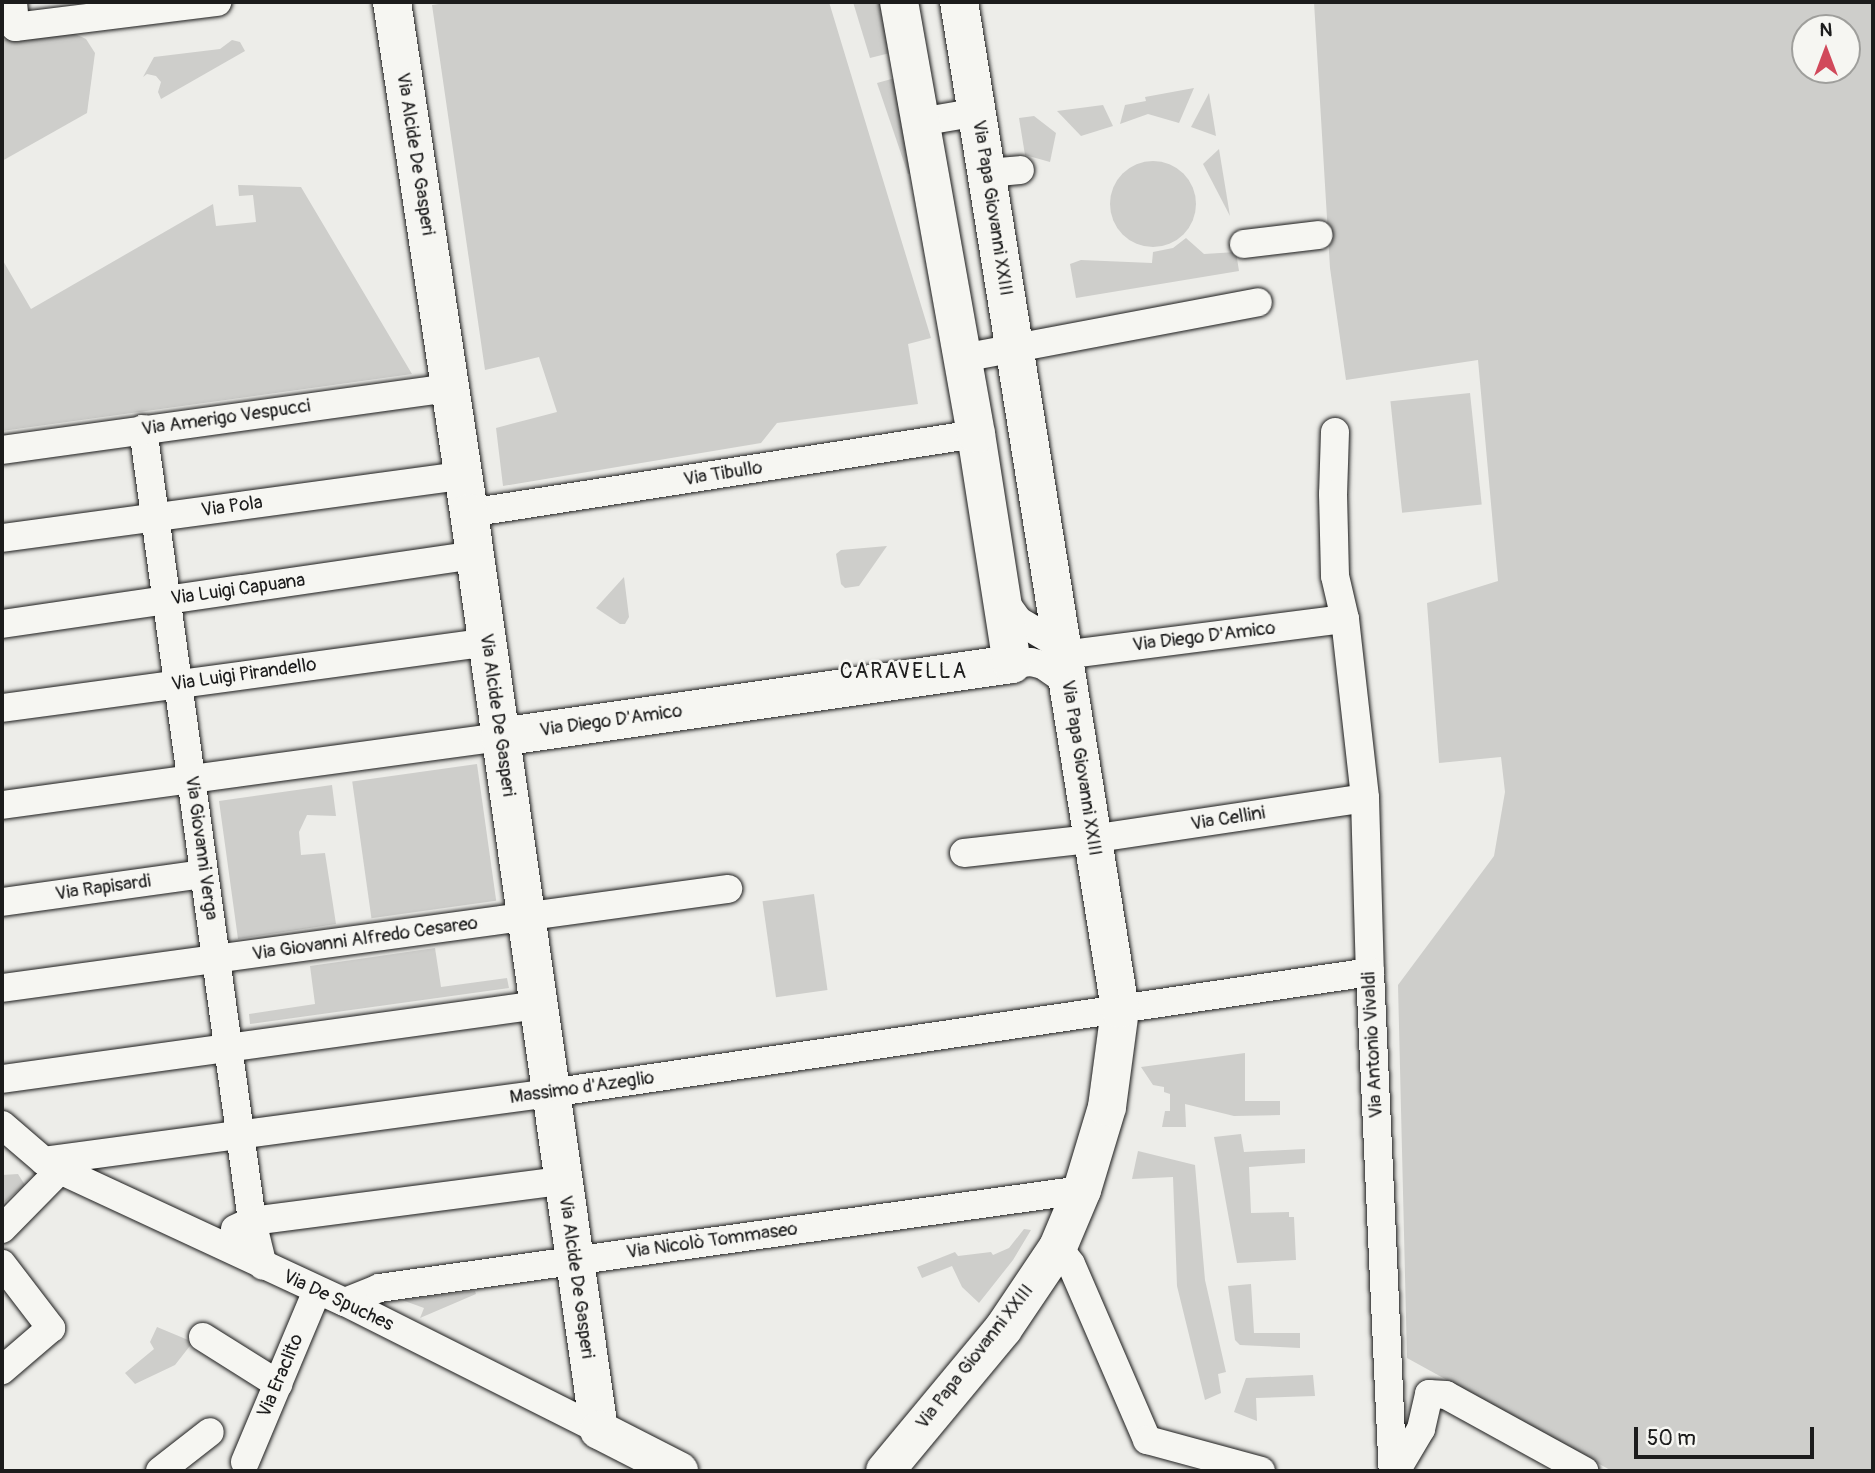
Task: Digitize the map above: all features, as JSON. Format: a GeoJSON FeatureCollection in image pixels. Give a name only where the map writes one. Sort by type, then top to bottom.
{"type":"FeatureCollection","features":[{"type":"Feature","properties":{"kind":"street"},"geometry":{"type":"LineString","coordinates":[[13,2],[15,27],[139,7],[217,2]]}},
{"type":"Feature","properties":{"kind":"street","name":"Via Alcide De Gasperi"},"geometry":{"type":"LineString","coordinates":[[392,2],[451,388],[599,1430]]}},
{"type":"Feature","properties":{"kind":"street"},"geometry":{"type":"LineString","coordinates":[[900,2],[976,434],[1012,664],[1031,662],[1043,665],[1064,661]]}},
{"type":"Feature","properties":{"kind":"street","name":"Via Papa Giovanni XXIII"},"geometry":{"type":"LineString","coordinates":[[885,1471],[1003,1329],[1058,1247],[1082,1190],[1107,1107],[1120,1009],[1013,348],[1004,172],[978,112],[959,2]]}},
{"type":"Feature","properties":{"kind":"street"},"geometry":{"type":"LineString","coordinates":[[920,122],[978,112]]}},
{"type":"Feature","properties":{"kind":"street"},"geometry":{"type":"LineString","coordinates":[[1244,244],[1318,235]]}},
{"type":"Feature","properties":{"kind":"street"},"geometry":{"type":"LineString","coordinates":[[962,358],[1258,302]]}},
{"type":"Feature","properties":{"kind":"street","name":"Via Amerigo Vespucci"},"geometry":{"type":"LineString","coordinates":[[2,450],[451,388]]}},
{"type":"Feature","properties":{"kind":"street","name":"Via Giovanni Verga"},"geometry":{"type":"LineString","coordinates":[[143,429],[252,1221],[263,1266]]}},
{"type":"Feature","properties":{"kind":"street","name":"Via Antonio Vivaldi"},"geometry":{"type":"LineString","coordinates":[[1335,432],[1335,576],[1345,619],[1365,798],[1370,972],[1395,1471]]}},
{"type":"Feature","properties":{"kind":"street","name":"Via Tibullo"},"geometry":{"type":"LineString","coordinates":[[469,513],[976,434]]}},
{"type":"Feature","properties":{"kind":"street","name":"Via Pola"},"geometry":{"type":"LineString","coordinates":[[2,538],[463,476]]}},
{"type":"Feature","properties":{"kind":"street","name":"Via Luigi Capuana"},"geometry":{"type":"LineString","coordinates":[[2,624],[475,555]]}},
{"type":"Feature","properties":{"kind":"street"},"geometry":{"type":"LineString","coordinates":[[1002,598],[1018,621],[1064,661]]}},
{"type":"Feature","properties":{"kind":"street","name":"Via Diego D'Amico"},"geometry":{"type":"LineString","coordinates":[[1064,661],[1345,619]]}},
{"type":"Feature","properties":{"kind":"street","name":"Via Luigi Pirandello"},"geometry":{"type":"LineString","coordinates":[[2,708],[487,642]]}},
{"type":"Feature","properties":{"kind":"street","name":"Via Diego D'Amico"},"geometry":{"type":"LineString","coordinates":[[2,806],[1012,664]]}},
{"type":"Feature","properties":{"kind":"street","name":"Via Cellini"},"geometry":{"type":"LineString","coordinates":[[1091,839],[1365,798]]}},
{"type":"Feature","properties":{"kind":"street"},"geometry":{"type":"LineString","coordinates":[[964,853],[1091,839]]}},
{"type":"Feature","properties":{"kind":"street","name":"Via Rapisardi"},"geometry":{"type":"LineString","coordinates":[[2,902],[204,874]]}},
{"type":"Feature","properties":{"kind":"street","name":"Via Giovanni Alfredo Cesareo"},"geometry":{"type":"LineString","coordinates":[[2,988],[728,889]]}},
{"type":"Feature","properties":{"kind":"street","name":"Massimo d'Azeglio"},"geometry":{"type":"LineString","coordinates":[[52,1166],[241,1136],[1370,972]]}},
{"type":"Feature","properties":{"kind":"street"},"geometry":{"type":"LineString","coordinates":[[2,1079],[539,1005]]}},
{"type":"Feature","properties":{"kind":"street","name":"Via De Spuches"},"geometry":{"type":"LineString","coordinates":[[2,1125],[52,1166],[345,1302],[679,1471]]}},
{"type":"Feature","properties":{"kind":"street"},"geometry":{"type":"LineString","coordinates":[[2,1230],[52,1166]]}},
{"type":"Feature","properties":{"kind":"street"},"geometry":{"type":"LineString","coordinates":[[211,1241],[252,1221],[562,1181]]}},
{"type":"Feature","properties":{"kind":"street","name":"Via Nicolò Tommaseo"},"geometry":{"type":"LineString","coordinates":[[345,1302],[379,1289],[1082,1190]]}},
{"type":"Feature","properties":{"kind":"street"},"geometry":{"type":"LineString","coordinates":[[1058,1247],[1071,1264],[1147,1440],[1261,1471]]}},
{"type":"Feature","properties":{"kind":"street"},"geometry":{"type":"LineString","coordinates":[[2,1265],[51,1328],[2,1370]]}},
{"type":"Feature","properties":{"kind":"street","name":"Via Eraclito"},"geometry":{"type":"LineString","coordinates":[[245,1462],[317,1291]]}},
{"type":"Feature","properties":{"kind":"street"},"geometry":{"type":"LineString","coordinates":[[203,1337],[278,1384]]}},
{"type":"Feature","properties":{"kind":"street"},"geometry":{"type":"LineString","coordinates":[[1395,1471],[1420,1429],[1429,1394],[1446,1395],[1584,1471]]}},
{"type":"Feature","properties":{"kind":"street"},"geometry":{"type":"LineString","coordinates":[[160,1471],[210,1432]]}},
{"type":"Feature","properties":{"kind":"shaded area"},"geometry":{"type":"Polygon","coordinates":[[[453,2],[829,2],[931,338],[908,344],[918,404],[777,423],[761,443],[503,486],[496,428],[557,412],[539,357],[485,370],[432,5],[453,2]]]}},
{"type":"Feature","properties":{"kind":"shaded area"},"geometry":{"type":"Polygon","coordinates":[[[853,2],[883,2],[890,53],[870,58],[853,2]]]}},
{"type":"Feature","properties":{"kind":"shaded area"},"geometry":{"type":"Polygon","coordinates":[[[1314,2],[1873,2],[1873,1471],[1612,1471],[1407,1358],[1398,985],[1494,856],[1505,792],[1501,757],[1439,763],[1427,603],[1498,581],[1478,360],[1346,380],[1330,268],[1314,2]]]}},
{"type":"Feature","properties":{"kind":"shaded area"},"geometry":{"type":"Polygon","coordinates":[[[69,31],[86,39],[95,53],[87,113],[2,161],[2,40],[69,31]]]}},
{"type":"Feature","properties":{"kind":"shaded area"},"geometry":{"type":"Polygon","coordinates":[[[232,40],[240,42],[245,51],[161,99],[158,92],[161,82],[156,76],[147,74],[143,77],[154,57],[220,49],[232,40]]]}},
{"type":"Feature","properties":{"kind":"shaded area"},"geometry":{"type":"Polygon","coordinates":[[[895,78],[914,173],[908,174],[877,83],[895,78]]]}},
{"type":"Feature","properties":{"kind":"shaded area"},"geometry":{"type":"Polygon","coordinates":[[[1194,88],[1179,123],[1148,114],[1120,124],[1125,105],[1146,101],[1145,97],[1194,88]]]}},
{"type":"Feature","properties":{"kind":"shaded area"},"geometry":{"type":"Polygon","coordinates":[[[1209,93],[1216,136],[1191,127],[1209,93]]]}},
{"type":"Feature","properties":{"kind":"shaded area"},"geometry":{"type":"Polygon","coordinates":[[[1103,105],[1113,126],[1081,136],[1057,111],[1103,105]]]}},
{"type":"Feature","properties":{"kind":"shaded area"},"geometry":{"type":"Polygon","coordinates":[[[1034,116],[1056,133],[1050,162],[1025,155],[1019,118],[1034,116]]]}},
{"type":"Feature","properties":{"kind":"shaded area"},"geometry":{"type":"Polygon","coordinates":[[[1219,149],[1230,216],[1203,164],[1219,149]]]}},
{"type":"Feature","properties":{"kind":"shaded area"},"geometry":{"type":"Polygon","coordinates":[[[1153,161],[1177,168],[1189,180],[1196,204],[1189,228],[1177,240],[1153,247],[1129,240],[1117,228],[1110,204],[1117,180],[1129,168],[1153,161]]]}},
{"type":"Feature","properties":{"kind":"shaded area"},"geometry":{"type":"Polygon","coordinates":[[[238,185],[301,187],[412,374],[2,431],[2,259],[31,309],[213,204],[216,226],[256,222],[253,195],[239,196],[238,185]]]}},
{"type":"Feature","properties":{"kind":"shaded area"},"geometry":{"type":"Polygon","coordinates":[[[1186,238],[1204,254],[1236,252],[1239,271],[1076,298],[1070,264],[1081,260],[1152,263],[1153,252],[1173,248],[1186,238]]]}},
{"type":"Feature","properties":{"kind":"shaded area"},"geometry":{"type":"Polygon","coordinates":[[[1470,393],[1482,504],[1402,513],[1390,401],[1470,393]]]}},
{"type":"Feature","properties":{"kind":"shaded area"},"geometry":{"type":"Polygon","coordinates":[[[887,546],[859,586],[845,588],[841,584],[836,554],[841,550],[887,546]]]}},
{"type":"Feature","properties":{"kind":"shaded area"},"geometry":{"type":"Polygon","coordinates":[[[624,577],[629,617],[625,624],[620,624],[596,608],[624,577]]]}},
{"type":"Feature","properties":{"kind":"shaded area"},"geometry":{"type":"Polygon","coordinates":[[[477,764],[496,901],[371,918],[352,782],[477,764]]]}},
{"type":"Feature","properties":{"kind":"shaded area"},"geometry":{"type":"Polygon","coordinates":[[[332,785],[336,816],[307,815],[299,832],[301,855],[325,853],[336,924],[238,939],[219,801],[332,785]]]}},
{"type":"Feature","properties":{"kind":"shaded area"},"geometry":{"type":"Polygon","coordinates":[[[814,894],[827,990],[776,997],[763,901],[814,894]]]}},
{"type":"Feature","properties":{"kind":"shaded area"},"geometry":{"type":"Polygon","coordinates":[[[435,948],[441,987],[507,978],[509,988],[250,1024],[249,1014],[315,1004],[310,966],[435,948]]]}},
{"type":"Feature","properties":{"kind":"shaded area"},"geometry":{"type":"Polygon","coordinates":[[[1245,1053],[1245,1101],[1280,1101],[1280,1115],[1234,1116],[1185,1104],[1186,1127],[1162,1127],[1165,1111],[1170,1111],[1170,1094],[1164,1092],[1164,1087],[1153,1085],[1141,1067],[1245,1053]]]}},
{"type":"Feature","properties":{"kind":"shaded area"},"geometry":{"type":"Polygon","coordinates":[[[1241,1134],[1244,1152],[1305,1149],[1305,1163],[1249,1167],[1251,1213],[1289,1212],[1289,1217],[1294,1217],[1296,1260],[1237,1263],[1214,1137],[1241,1134]]]}},
{"type":"Feature","properties":{"kind":"shaded area"},"geometry":{"type":"Polygon","coordinates":[[[1138,1151],[1195,1165],[1205,1280],[1226,1372],[1218,1374],[1221,1393],[1205,1400],[1177,1286],[1173,1177],[1132,1179],[1138,1151]]]}},
{"type":"Feature","properties":{"kind":"shaded area"},"geometry":{"type":"Polygon","coordinates":[[[18,1174],[25,1185],[2,1204],[2,1175],[18,1174]]]}},
{"type":"Feature","properties":{"kind":"shaded area"},"geometry":{"type":"Polygon","coordinates":[[[1024,1229],[1031,1230],[1013,1260],[979,1303],[962,1287],[952,1266],[922,1278],[917,1267],[955,1252],[958,1256],[991,1252],[993,1255],[1009,1248],[1024,1229]]]}},
{"type":"Feature","properties":{"kind":"shaded area"},"geometry":{"type":"Polygon","coordinates":[[[1251,1284],[1254,1333],[1300,1333],[1300,1348],[1240,1345],[1235,1340],[1228,1286],[1251,1284]]]}},
{"type":"Feature","properties":{"kind":"shaded area"},"geometry":{"type":"Polygon","coordinates":[[[475,1291],[476,1294],[420,1318],[424,1308],[402,1300],[475,1291]]]}},
{"type":"Feature","properties":{"kind":"shaded area"},"geometry":{"type":"Polygon","coordinates":[[[157,1327],[193,1342],[175,1365],[135,1384],[125,1373],[154,1349],[150,1342],[157,1327]]]}},
{"type":"Feature","properties":{"kind":"shaded area"},"geometry":{"type":"Polygon","coordinates":[[[1313,1375],[1315,1396],[1256,1398],[1257,1421],[1234,1412],[1246,1378],[1313,1375]]]}},
{"type":"Feature","properties":{"kind":"district","name":"CARAVELLA"},"geometry":{"type":"Point","coordinates":[904,672]}}]}
